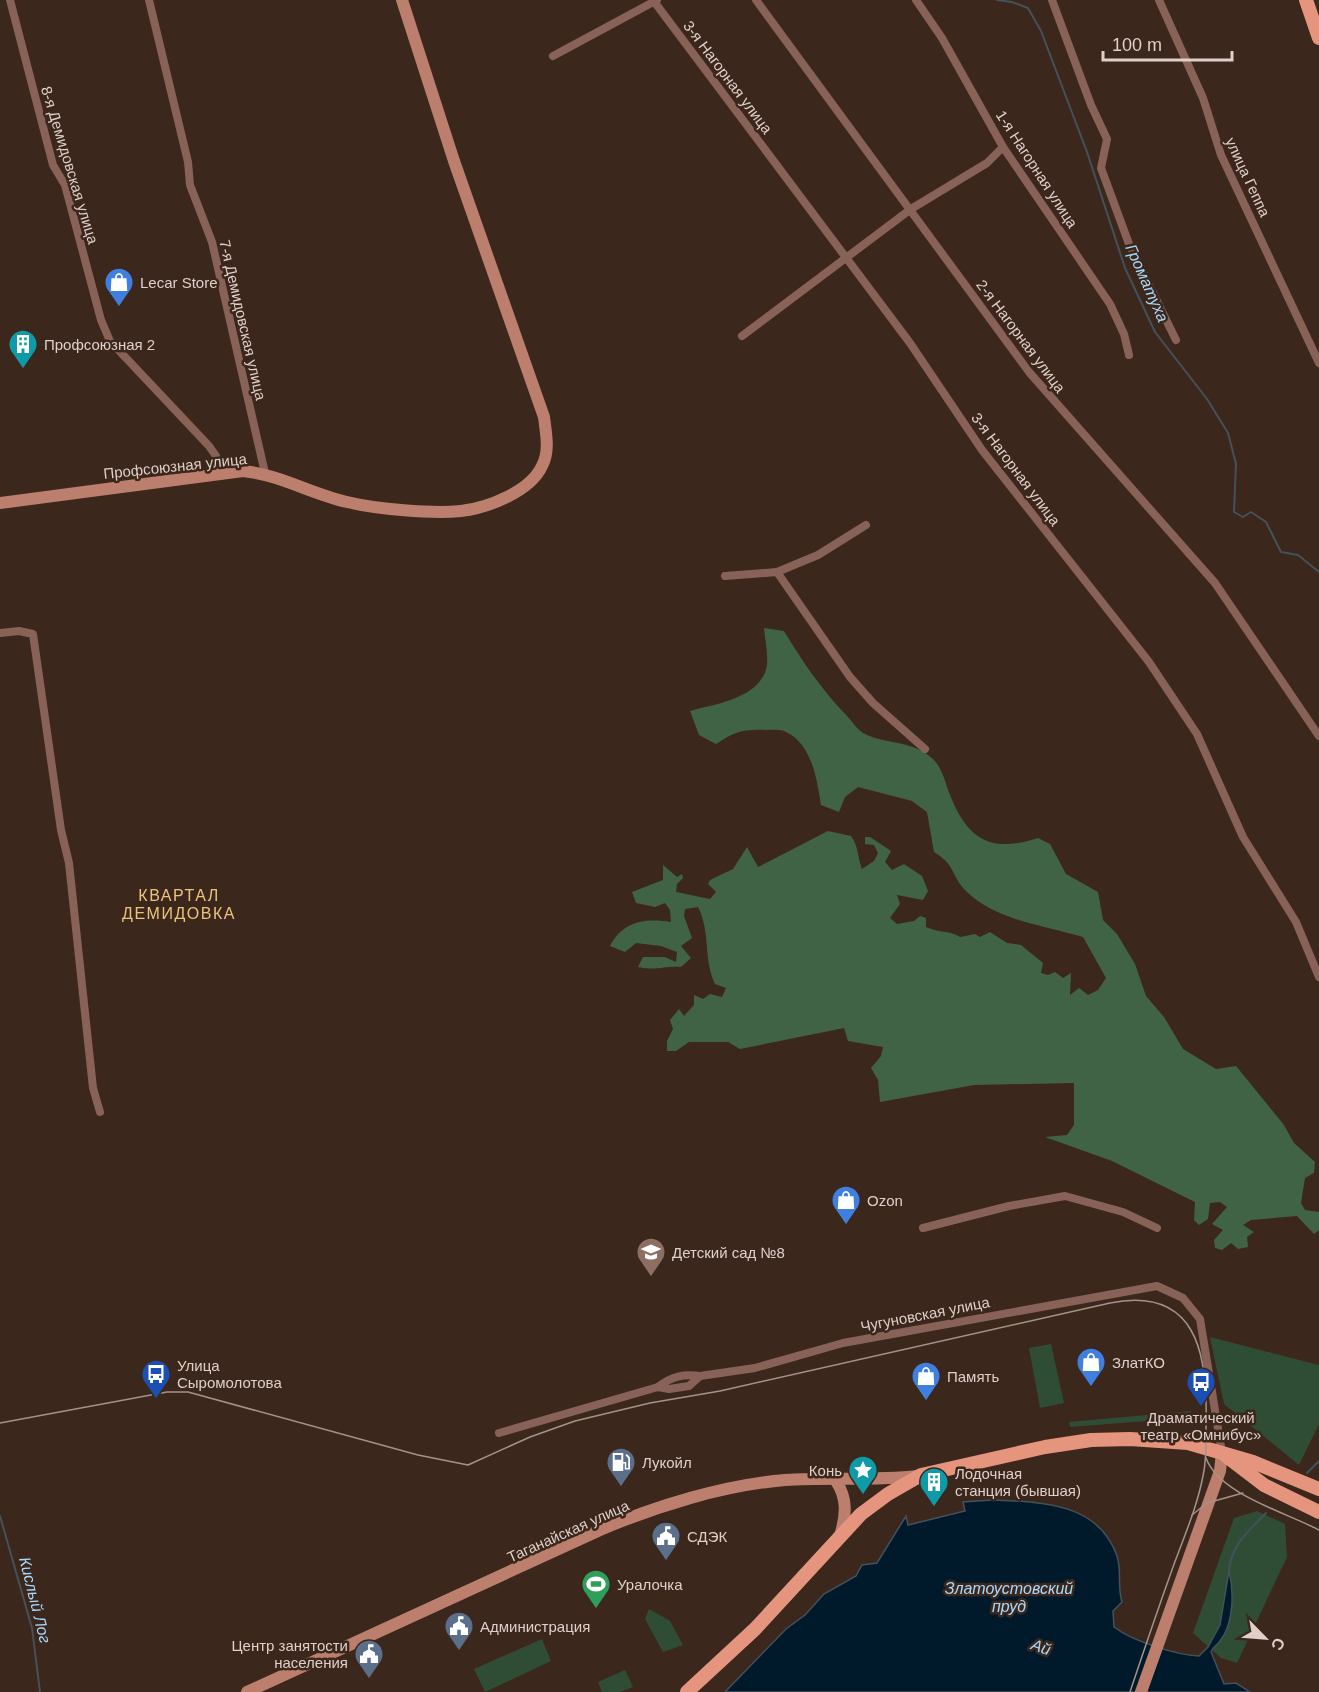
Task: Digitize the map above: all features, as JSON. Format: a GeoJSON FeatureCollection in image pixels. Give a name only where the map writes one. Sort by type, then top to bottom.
{"type":"FeatureCollection","features":[{"type":"Feature","properties":{"kind":"main road","name":"Профсоюзная улица"},"geometry":{"type":"LineString","coordinates":[[0,503],[221,474],[265,473],[349,503],[424,511],[461,511],[491,503],[533,480],[547,452],[547,437],[538,398],[454,161],[402,0]]}},
{"type":"Feature","properties":{"kind":"main road"},"geometry":{"type":"LineString","coordinates":[[1306,0],[1319,38]]}},
{"type":"Feature","properties":{"kind":"main road"},"geometry":{"type":"LineString","coordinates":[[687,1692],[755,1629],[861,1514],[888,1494],[921,1475],[995,1457],[1091,1440],[1188,1443],[1253,1462],[1319,1489]]}},
{"type":"Feature","properties":{"kind":"main road"},"geometry":{"type":"LineString","coordinates":[[1222,1453],[1247,1475],[1319,1512]]}},
{"type":"Feature","properties":{"kind":"main road"},"geometry":{"type":"LineString","coordinates":[[1141,1692],[1220,1472],[1222,1453]]}},
{"type":"Feature","properties":{"kind":"main road","name":"Таганайская улица"},"geometry":{"type":"LineString","coordinates":[[246,1692],[615,1524],[743,1485],[804,1479],[887,1480],[921,1475]]}},
{"type":"Feature","properties":{"kind":"main road"},"geometry":{"type":"LineString","coordinates":[[836,1480],[842,1490],[846,1506],[839,1539]]}},
{"type":"Feature","properties":{"kind":"street","name":"8-я Демидовская улица"},"geometry":{"type":"LineString","coordinates":[[9,0],[53,165],[65,185],[101,320],[118,350],[209,446],[216,456],[221,474]]}},
{"type":"Feature","properties":{"kind":"street","name":"7-я Демидовская улица"},"geometry":{"type":"LineString","coordinates":[[149,0],[189,162],[190,185],[212,242],[265,473]]}},
{"type":"Feature","properties":{"kind":"street","name":"2-я Нагорная улица"},"geometry":{"type":"LineString","coordinates":[[756,0],[1029,372],[1215,583],[1319,736]]}},
{"type":"Feature","properties":{"kind":"street","name":"1-я Нагорная улица"},"geometry":{"type":"LineString","coordinates":[[916,0],[942,38],[1003,147],[1110,304],[1124,333],[1129,355]]}},
{"type":"Feature","properties":{"kind":"street"},"geometry":{"type":"LineString","coordinates":[[1052,0],[1091,105],[1107,139],[1101,168],[1129,244],[1176,340]]}},
{"type":"Feature","properties":{"kind":"street","name":"улица Геппа"},"geometry":{"type":"LineString","coordinates":[[1159,0],[1203,98],[1221,154],[1319,363]]}},
{"type":"Feature","properties":{"kind":"street"},"geometry":{"type":"LineString","coordinates":[[553,56],[596,34],[624,15],[654,1]]}},
{"type":"Feature","properties":{"kind":"street","name":"3-я Нагорная улица"},"geometry":{"type":"LineString","coordinates":[[654,1],[910,343],[981,450],[1123,627],[1197,734],[1244,837],[1296,922],[1319,976]]}},
{"type":"Feature","properties":{"kind":"street"},"geometry":{"type":"LineString","coordinates":[[742,336],[911,209],[987,163],[1003,147]]}},
{"type":"Feature","properties":{"kind":"street"},"geometry":{"type":"LineString","coordinates":[[725,576],[777,573],[818,555],[866,525]]}},
{"type":"Feature","properties":{"kind":"street"},"geometry":{"type":"LineString","coordinates":[[777,573],[850,677],[873,703],[925,749]]}},
{"type":"Feature","properties":{"kind":"street"},"geometry":{"type":"LineString","coordinates":[[0,633],[19,631],[33,634],[61,830],[69,863],[93,1088],[100,1112]]}},
{"type":"Feature","properties":{"kind":"street"},"geometry":{"type":"LineString","coordinates":[[923,1228],[1009,1206],[1065,1196],[1123,1212],[1157,1228]]}},
{"type":"Feature","properties":{"kind":"street","name":"Чугуновская улица"},"geometry":{"type":"LineString","coordinates":[[499,1433],[658,1387],[669,1389],[689,1386],[700,1376],[755,1368],[843,1343],[1157,1286],[1183,1298],[1200,1319],[1222,1453]]}},
{"type":"Feature","properties":{"kind":"green space"},"geometry":{"type":"Polygon","coordinates":[[[764,628],[784,631],[820,685],[862,733],[909,746],[933,759],[941,772],[957,811],[974,833],[995,843],[1007,844],[1038,838],[1050,844],[1066,874],[1098,892],[1103,920],[1117,934],[1135,964],[1146,996],[1164,1017],[1183,1049],[1216,1069],[1236,1066],[1284,1125],[1294,1143],[1315,1162],[1314,1173],[1305,1178],[1301,1203],[1305,1210],[1319,1212],[1319,1230],[1314,1234],[1297,1216],[1251,1220],[1243,1225],[1254,1232],[1247,1237],[1248,1247],[1238,1249],[1231,1243],[1222,1250],[1215,1248],[1214,1240],[1223,1230],[1212,1224],[1227,1207],[1220,1202],[1210,1203],[1208,1219],[1199,1225],[1194,1220],[1195,1202],[1112,1161],[1045,1137],[1067,1135],[1074,1125],[1074,1083],[974,1085],[880,1102],[878,1080],[871,1068],[881,1056],[883,1047],[848,1041],[844,1028],[740,1049],[728,1042],[689,1042],[676,1051],[667,1051],[667,1041],[673,1029],[670,1020],[679,1009],[684,1016],[694,1005],[694,995],[703,999],[710,994],[722,997],[726,988],[715,984],[711,975],[704,926],[698,907],[685,909],[684,916],[692,938],[681,946],[691,958],[681,967],[650,969],[638,967],[643,957],[665,957],[676,962],[677,952],[661,946],[636,943],[625,952],[610,946],[621,931],[628,926],[644,921],[671,922],[670,910],[665,903],[655,907],[636,903],[632,892],[663,880],[663,865],[677,877],[682,874],[683,878],[677,884],[676,892],[710,899],[716,892],[708,884],[710,880],[733,869],[747,847],[758,867],[828,831],[851,836],[862,869],[874,861],[878,853],[874,845],[865,844],[865,837],[870,837],[891,851],[885,862],[892,870],[904,864],[922,876],[928,891],[923,900],[897,895],[900,904],[890,918],[897,924],[914,921],[920,916],[926,918],[926,927],[960,937],[975,934],[980,937],[990,932],[1007,943],[1021,945],[1043,963],[1041,973],[1048,975],[1055,972],[1063,978],[1071,973],[1070,995],[1079,988],[1088,995],[1098,990],[1106,978],[1083,937],[1021,921],[991,909],[966,891],[946,861],[934,852],[927,812],[912,801],[858,787],[845,797],[839,812],[821,805],[812,764],[802,745],[786,732],[782,730],[746,731],[729,736],[716,744],[699,735],[690,711],[736,698],[757,685],[763,676],[767,665],[764,628]]]}},
{"type":"Feature","properties":{"kind":"green space"},"geometry":{"type":"Polygon","coordinates":[[[1210,1337],[1319,1365],[1319,1424],[1299,1465],[1224,1404],[1210,1337]]]}},
{"type":"Feature","properties":{"kind":"green space"},"geometry":{"type":"Polygon","coordinates":[[[1051,1344],[1064,1403],[1040,1408],[1029,1348],[1051,1344]]]}},
{"type":"Feature","properties":{"kind":"green space"},"geometry":{"type":"Polygon","coordinates":[[[1191,1411],[1190,1416],[1186,1418],[1070,1427],[1069,1422],[1191,1411]]]}},
{"type":"Feature","properties":{"kind":"green space"},"geometry":{"type":"Polygon","coordinates":[[[1257,1511],[1285,1524],[1287,1557],[1237,1663],[1221,1658],[1193,1633],[1234,1518],[1257,1511]]]}},
{"type":"Feature","properties":{"kind":"green space"},"geometry":{"type":"Polygon","coordinates":[[[649,1609],[670,1621],[683,1645],[663,1652],[645,1619],[649,1609]]]}},
{"type":"Feature","properties":{"kind":"green space"},"geometry":{"type":"Polygon","coordinates":[[[542,1639],[551,1661],[485,1692],[474,1669],[542,1639]]]}},
{"type":"Feature","properties":{"kind":"green space"},"geometry":{"type":"Polygon","coordinates":[[[625,1670],[633,1687],[620,1692],[602,1692],[598,1682],[625,1670]]]}},
{"type":"Feature","properties":{"kind":"water","name":"Златоустовский пруд"},"geometry":{"type":"Polygon","coordinates":[[[992,1500],[1030,1502],[1066,1508],[1096,1525],[1108,1538],[1117,1556],[1122,1602],[1113,1611],[1114,1627],[1143,1642],[1167,1650],[1199,1656],[1208,1647],[1220,1625],[1229,1571],[1232,1597],[1228,1626],[1225,1634],[1211,1652],[1224,1684],[1236,1683],[1250,1692],[725,1692],[786,1629],[805,1615],[824,1594],[856,1576],[862,1565],[877,1563],[906,1516],[908,1525],[965,1511],[963,1502],[992,1500]]]}},
{"type":"Feature","properties":{"kind":"waterway","name":"Громатуха"},"geometry":{"type":"LineString","coordinates":[[997,0],[1012,2],[1028,8],[1041,31],[1087,152],[1125,268],[1155,332],[1207,399],[1228,433],[1236,464],[1234,512],[1243,517],[1251,512],[1266,522],[1281,552],[1298,555],[1319,572]]}},
{"type":"Feature","properties":{"kind":"waterway","name":"Громатуха"},"geometry":{"type":"LineString","coordinates":[[1307,1473],[1319,1461]]}},
{"type":"Feature","properties":{"kind":"waterway","name":"Громатуха"},"geometry":{"type":"LineString","coordinates":[[1229,1571],[1237,1546],[1266,1513]]}},
{"type":"Feature","properties":{"kind":"waterway","name":"Кислый Лог"},"geometry":{"type":"LineString","coordinates":[[0,1516],[32,1628],[40,1692]]}},
{"type":"Feature","properties":{"kind":"tram line"},"geometry":{"type":"LineString","coordinates":[[0,1423],[167,1392],[188,1392],[418,1455],[468,1465],[530,1437],[575,1421],[650,1403],[720,1391],[1110,1303],[1139,1300],[1162,1305],[1179,1315],[1191,1330],[1199,1350],[1206,1396],[1206,1456],[1194,1511],[1130,1692]]}},
{"type":"Feature","properties":{"kind":"tram line"},"geometry":{"type":"LineString","coordinates":[[1206,1458],[1213,1471],[1239,1492],[1319,1530]]}},
{"type":"Feature","properties":{"kind":"tram line"},"geometry":{"type":"LineString","coordinates":[[1192,1515],[1207,1503],[1243,1493]]}},
{"type":"Feature","properties":{"kind":"place","name":"Lecar Store"},"geometry":{"type":"Point","coordinates":[119,308]}},
{"type":"Feature","properties":{"kind":"place","name":"Профсоюзная 2"},"geometry":{"type":"Point","coordinates":[23,370]}},
{"type":"Feature","properties":{"kind":"place","name":"Ozon"},"geometry":{"type":"Point","coordinates":[846,1226]}},
{"type":"Feature","properties":{"kind":"place","name":"Детский сад №8"},"geometry":{"type":"Point","coordinates":[651,1278]}},
{"type":"Feature","properties":{"kind":"place","name":"ЗлатКО"},"geometry":{"type":"Point","coordinates":[1091,1388]}},
{"type":"Feature","properties":{"kind":"place","name":"Улица Сыромолотова"},"geometry":{"type":"Point","coordinates":[156,1400]}},
{"type":"Feature","properties":{"kind":"place","name":"Память"},"geometry":{"type":"Point","coordinates":[926,1402]}},
{"type":"Feature","properties":{"kind":"place","name":"Драматический театр «Омнибус»"},"geometry":{"type":"Point","coordinates":[1201,1408]}},
{"type":"Feature","properties":{"kind":"place","name":"Лукойл"},"geometry":{"type":"Point","coordinates":[621,1488]}},
{"type":"Feature","properties":{"kind":"place","name":"Конь"},"geometry":{"type":"Point","coordinates":[863,1496]}},
{"type":"Feature","properties":{"kind":"place","name":"Лодочная станция (бывшая)"},"geometry":{"type":"Point","coordinates":[934,1508]}},
{"type":"Feature","properties":{"kind":"place","name":"СДЭК"},"geometry":{"type":"Point","coordinates":[666,1562]}},
{"type":"Feature","properties":{"kind":"place","name":"Уралочка"},"geometry":{"type":"Point","coordinates":[596,1610]}},
{"type":"Feature","properties":{"kind":"place","name":"Администрация"},"geometry":{"type":"Point","coordinates":[459,1652]}},
{"type":"Feature","properties":{"kind":"place","name":"Центр занятости населения"},"geometry":{"type":"Point","coordinates":[369,1680]}},
{"type":"Feature","properties":{"kind":"district","name":"КВАРТАЛ ДЕМИДОВКА"},"geometry":{"type":"Point","coordinates":[179,904]}},
{"type":"Feature","properties":{"kind":"water label","name":"Ай"},"geometry":{"type":"Point","coordinates":[1041,1647]}}]}
